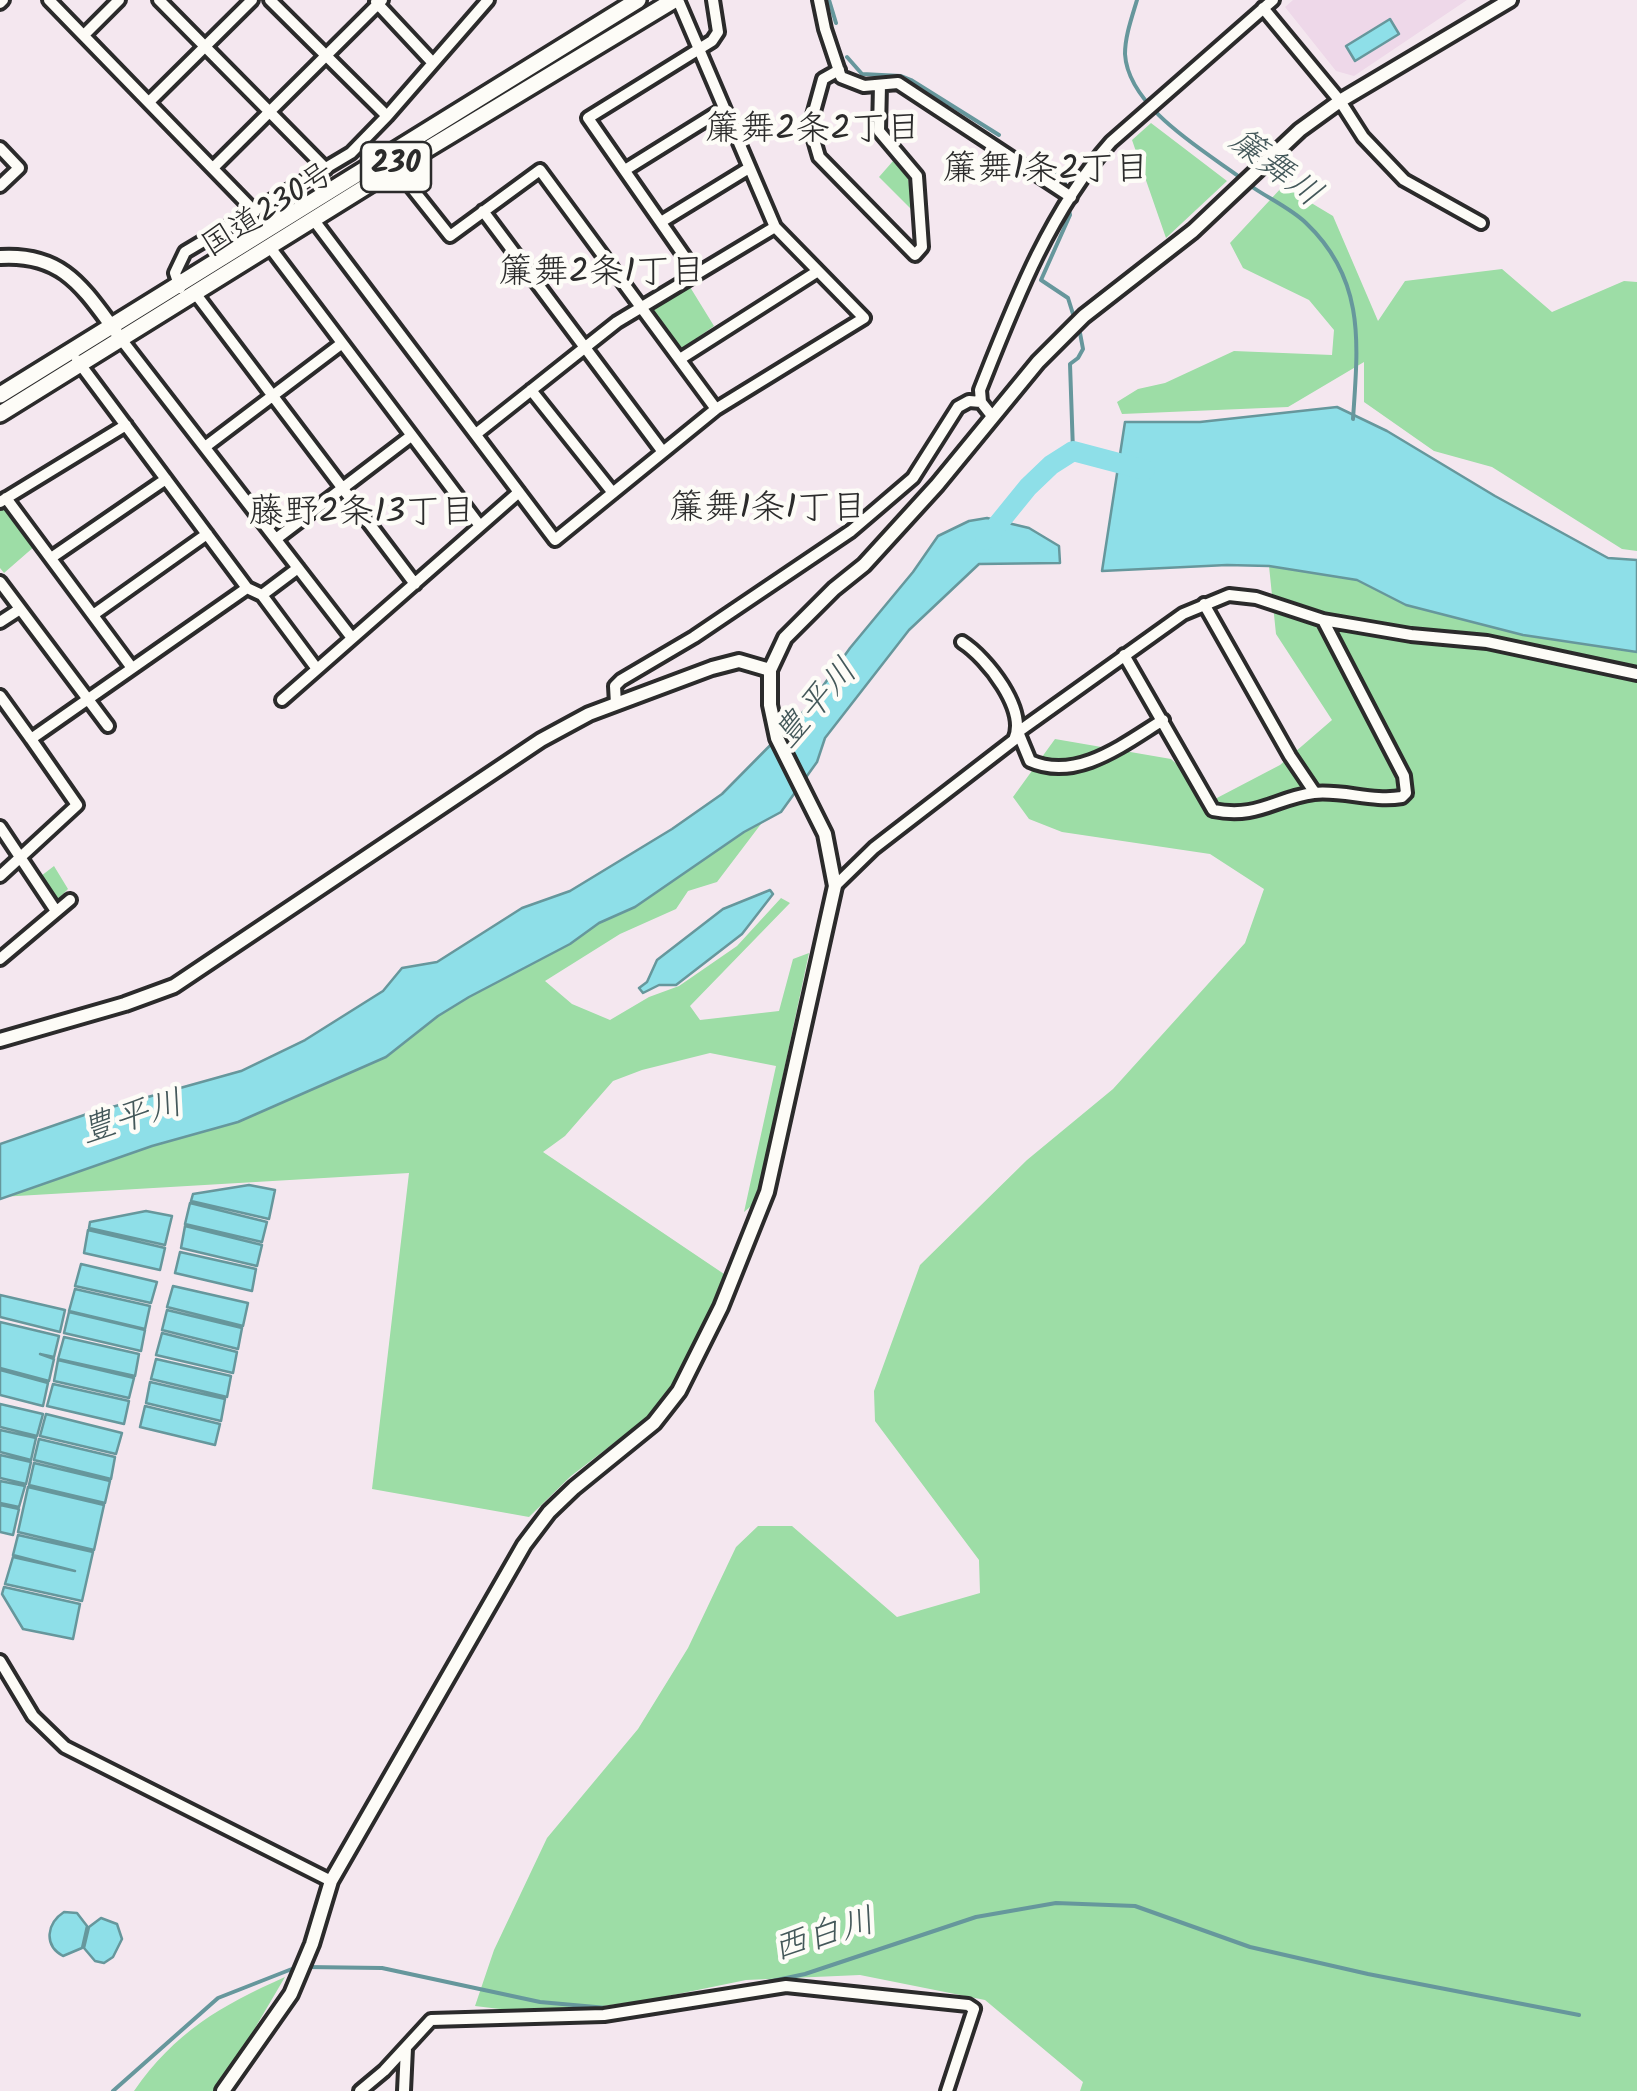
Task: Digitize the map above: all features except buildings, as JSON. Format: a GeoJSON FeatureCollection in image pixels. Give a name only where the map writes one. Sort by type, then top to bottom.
{"type":"FeatureCollection","features":[{"type":"Feature","properties":{"kind":"highway","name":"国道230号"},"geometry":{"type":"LineString","coordinates":[[186,292],[638,0]]}},
{"type":"Feature","properties":{"kind":"highway","name":"国道230号"},"geometry":{"type":"LineString","coordinates":[[0,395],[75,357],[269,246],[676,0]]}},
{"type":"Feature","properties":{"kind":"highway","name":"国道230号"},"geometry":{"type":"LineString","coordinates":[[0,414],[75,357]]}},
{"type":"Feature","properties":{"kind":"street"},"geometry":{"type":"LineString","coordinates":[[49,0],[255,212]]}},
{"type":"Feature","properties":{"kind":"street"},"geometry":{"type":"LineString","coordinates":[[84,36],[119,0]]}},
{"type":"Feature","properties":{"kind":"street"},"geometry":{"type":"LineString","coordinates":[[160,0],[326,169]]}},
{"type":"Feature","properties":{"kind":"street"},"geometry":{"type":"LineString","coordinates":[[149,102],[252,0]]}},
{"type":"Feature","properties":{"kind":"street"},"geometry":{"type":"LineString","coordinates":[[270,0],[386,116]]}},
{"type":"Feature","properties":{"kind":"street"},"geometry":{"type":"LineString","coordinates":[[313,219],[555,540],[716,409],[864,318],[775,226],[676,0]]}},
{"type":"Feature","properties":{"kind":"street"},"geometry":{"type":"LineString","coordinates":[[696,273],[588,118],[712,41],[718,32],[713,0]]}},
{"type":"Feature","properties":{"kind":"street"},"geometry":{"type":"LineString","coordinates":[[820,0],[825,30],[842,77],[864,86],[898,84],[1070,196]]}},
{"type":"Feature","properties":{"kind":"street"},"geometry":{"type":"LineString","coordinates":[[992,416],[981,402],[980,390],[1008,317],[1070,196],[1092,163],[1133,122],[1273,0]]}},
{"type":"Feature","properties":{"kind":"street"},"geometry":{"type":"LineString","coordinates":[[223,2091],[291,1994],[312,1944],[331,1881],[524,1545],[549,1512],[654,1423],[678,1392],[728,1290],[767,1192],[834,886],[825,834],[777,738],[770,670],[785,638],[873,555],[1084,316],[1180,242],[1270,156],[1340,101],[1510,0]]}},
{"type":"Feature","properties":{"kind":"street"},"geometry":{"type":"LineString","coordinates":[[214,167],[378,1],[434,63]]}},
{"type":"Feature","properties":{"kind":"street"},"geometry":{"type":"LineString","coordinates":[[415,584],[175,274],[186,252],[351,153],[434,63],[483,2]]}},
{"type":"Feature","properties":{"kind":"street"},"geometry":{"type":"LineString","coordinates":[[1263,8],[1340,101],[1363,136],[1404,180],[1481,223]]}},
{"type":"Feature","properties":{"kind":"street"},"geometry":{"type":"LineString","coordinates":[[839,70],[823,80],[810,126],[819,157],[915,255],[922,248],[917,176],[879,131],[880,84]]}},
{"type":"Feature","properties":{"kind":"street"},"geometry":{"type":"LineString","coordinates":[[624,170],[723,109]]}},
{"type":"Feature","properties":{"kind":"street"},"geometry":{"type":"LineString","coordinates":[[0,148],[20,168],[0,186]]}},
{"type":"Feature","properties":{"kind":"street"},"geometry":{"type":"LineString","coordinates":[[396,168],[450,236],[540,170],[716,409]]}},
{"type":"Feature","properties":{"kind":"street"},"geometry":{"type":"LineString","coordinates":[[661,222],[749,168]]}},
{"type":"Feature","properties":{"kind":"street"},"geometry":{"type":"LineString","coordinates":[[483,211],[663,452]]}},
{"type":"Feature","properties":{"kind":"street"},"geometry":{"type":"LineString","coordinates":[[476,434],[642,306],[775,226]]}},
{"type":"Feature","properties":{"kind":"street"},"geometry":{"type":"LineString","coordinates":[[269,246],[480,526]]}},
{"type":"Feature","properties":{"kind":"street"},"geometry":{"type":"LineString","coordinates":[[0,257],[28,258],[64,271],[80,284],[352,638]]}},
{"type":"Feature","properties":{"kind":"street"},"geometry":{"type":"LineString","coordinates":[[680,359],[818,270]]}},
{"type":"Feature","properties":{"kind":"street"},"geometry":{"type":"LineString","coordinates":[[205,447],[341,344]]}},
{"type":"Feature","properties":{"kind":"street"},"geometry":{"type":"LineString","coordinates":[[75,357],[247,588],[262,595],[317,669]]}},
{"type":"Feature","properties":{"kind":"street"},"geometry":{"type":"LineString","coordinates":[[531,390],[613,493]]}},
{"type":"Feature","properties":{"kind":"street"},"geometry":{"type":"LineString","coordinates":[[616,704],[615,686],[621,680],[694,637],[851,531],[914,478],[958,406],[981,402]]}},
{"type":"Feature","properties":{"kind":"street"},"geometry":{"type":"LineString","coordinates":[[126,425],[3,500],[132,668]]}},
{"type":"Feature","properties":{"kind":"street"},"geometry":{"type":"LineString","coordinates":[[276,538],[412,436]]}},
{"type":"Feature","properties":{"kind":"street"},"geometry":{"type":"LineString","coordinates":[[51,558],[166,479]]}},
{"type":"Feature","properties":{"kind":"street"},"geometry":{"type":"LineString","coordinates":[[282,700],[519,492]]}},
{"type":"Feature","properties":{"kind":"street"},"geometry":{"type":"LineString","coordinates":[[93,615],[207,534]]}},
{"type":"Feature","properties":{"kind":"street"},"geometry":{"type":"LineString","coordinates":[[262,595],[298,568]]}},
{"type":"Feature","properties":{"kind":"street"},"geometry":{"type":"LineString","coordinates":[[0,582],[108,726]]}},
{"type":"Feature","properties":{"kind":"street"},"geometry":{"type":"LineString","coordinates":[[31,739],[247,588]]}},
{"type":"Feature","properties":{"kind":"street"},"geometry":{"type":"LineString","coordinates":[[1018,732],[1184,614],[1229,595],[1256,598],[1322,620],[1411,635],[1487,642],[1637,674]]}},
{"type":"Feature","properties":{"kind":"street"},"geometry":{"type":"LineString","coordinates":[[1204,604],[1315,793]]}},
{"type":"Feature","properties":{"kind":"street"},"geometry":{"type":"LineString","coordinates":[[0,622],[20,609]]}},
{"type":"Feature","properties":{"kind":"street"},"geometry":{"type":"LineString","coordinates":[[1124,655],[1213,810],[1232,814],[1254,812],[1315,793],[1387,800],[1402,797],[1407,785],[1322,620]]}},
{"type":"Feature","properties":{"kind":"street"},"geometry":{"type":"LineString","coordinates":[[834,886],[874,848],[1014,740],[1019,722],[1002,685],[975,650],[962,642]]}},
{"type":"Feature","properties":{"kind":"street"},"geometry":{"type":"LineString","coordinates":[[0,1040],[174,986],[541,740],[616,704],[739,661],[770,670]]}},
{"type":"Feature","properties":{"kind":"street"},"geometry":{"type":"LineString","coordinates":[[0,696],[77,805],[0,876]]}},
{"type":"Feature","properties":{"kind":"street"},"geometry":{"type":"LineString","coordinates":[[1018,732],[1030,761],[1052,768],[1070,767],[1094,760],[1163,720]]}},
{"type":"Feature","properties":{"kind":"street"},"geometry":{"type":"LineString","coordinates":[[0,827],[56,911]]}},
{"type":"Feature","properties":{"kind":"street"},"geometry":{"type":"LineString","coordinates":[[0,958],[70,900]]}},
{"type":"Feature","properties":{"kind":"street"},"geometry":{"type":"LineString","coordinates":[[0,1661],[34,1716],[65,1747],[331,1881]]}},
{"type":"Feature","properties":{"kind":"street"},"geometry":{"type":"LineString","coordinates":[[360,2091],[431,2020],[604,2016],[786,1986],[968,2005],[974,2009],[947,2091]]}},
{"type":"Feature","properties":{"kind":"street"},"geometry":{"type":"LineString","coordinates":[[404,2091],[406,2047]]}},
{"type":"Feature","properties":{"kind":"shaded area"},"geometry":{"type":"Polygon","coordinates":[[[1293,0],[1467,0],[1354,76],[1336,71],[1285,7],[1293,0]]]}},
{"type":"Feature","properties":{"kind":"green space"},"geometry":{"type":"Polygon","coordinates":[[[1151,123],[1227,181],[1166,238],[1132,140],[1151,123]]]}},
{"type":"Feature","properties":{"kind":"green space"},"geometry":{"type":"Polygon","coordinates":[[[893,161],[908,177],[912,210],[879,177],[893,161]]]}},
{"type":"Feature","properties":{"kind":"green space"},"geometry":{"type":"Polygon","coordinates":[[[1283,186],[1333,216],[1378,321],[1405,281],[1502,269],[1552,312],[1624,281],[1637,282],[1637,551],[1622,549],[1492,467],[1434,451],[1364,402],[1364,362],[1288,407],[1122,414],[1117,402],[1138,389],[1165,383],[1234,351],[1332,355],[1334,330],[1309,300],[1243,268],[1230,243],[1283,186]]]}},
{"type":"Feature","properties":{"kind":"green space"},"geometry":{"type":"Polygon","coordinates":[[[690,287],[714,326],[683,348],[676,345],[652,310],[690,287]]]}},
{"type":"Feature","properties":{"kind":"green space"},"geometry":{"type":"Polygon","coordinates":[[[6,508],[35,546],[4,573],[0,568],[0,511],[6,508]]]}},
{"type":"Feature","properties":{"kind":"green space"},"geometry":{"type":"Polygon","coordinates":[[[1269,566],[1357,580],[1406,605],[1523,635],[1637,652],[1637,2091],[1080,2091],[1083,2082],[985,2000],[860,1975],[746,1980],[649,2000],[541,2014],[475,2006],[494,1950],[547,1838],[638,1729],[688,1648],[736,1547],[758,1526],[792,1526],[897,1617],[980,1593],[979,1560],[875,1421],[874,1391],[920,1265],[1027,1160],[1113,1089],[1245,943],[1264,889],[1210,854],[1062,832],[1029,819],[1013,797],[1055,739],[1171,759],[1215,799],[1280,765],[1332,720],[1276,634],[1269,566]]]}},
{"type":"Feature","properties":{"kind":"green space"},"geometry":{"type":"Polygon","coordinates":[[[786,791],[717,882],[688,891],[676,909],[620,934],[545,981],[572,1004],[610,1020],[649,997],[679,986],[737,946],[781,898],[790,903],[690,1006],[700,1020],[779,1011],[793,959],[809,953],[756,1202],[744,1212],[776,1066],[710,1053],[642,1070],[613,1081],[565,1136],[543,1152],[727,1276],[674,1384],[648,1417],[571,1476],[529,1517],[372,1489],[409,1173],[0,1197],[302,1083],[786,791]]]}},
{"type":"Feature","properties":{"kind":"green space"},"geometry":{"type":"Polygon","coordinates":[[[54,866],[68,889],[58,899],[41,876],[54,866]]]}},
{"type":"Feature","properties":{"kind":"green space"},"geometry":{"type":"Polygon","coordinates":[[[285,1977],[218,2091],[134,2091],[166,2052],[200,2023],[285,1977]]]}},
{"type":"Feature","properties":{"kind":"water"},"geometry":{"type":"Polygon","coordinates":[[[1390,19],[1399,34],[1355,61],[1346,46],[1390,19]]]}},
{"type":"Feature","properties":{"kind":"water"},"geometry":{"type":"Polygon","coordinates":[[[1337,407],[1387,431],[1608,558],[1637,560],[1637,652],[1523,635],[1406,605],[1357,580],[1269,566],[1102,571],[1125,422],[1200,422],[1337,407]]]}},
{"type":"Feature","properties":{"kind":"water"},"geometry":{"type":"Polygon","coordinates":[[[987,518],[1029,528],[1059,546],[1060,563],[979,564],[909,630],[825,738],[817,762],[781,812],[744,832],[635,907],[599,923],[570,944],[438,1016],[386,1057],[238,1122],[152,1146],[0,1199],[0,1144],[87,1114],[241,1071],[305,1040],[383,991],[402,968],[437,962],[522,908],[570,891],[672,829],[722,794],[808,707],[938,536],[969,521],[987,518]]]}},
{"type":"Feature","properties":{"kind":"water"},"geometry":{"type":"Polygon","coordinates":[[[770,890],[773,894],[742,934],[676,985],[659,985],[643,993],[639,988],[647,982],[657,960],[723,909],[770,890]]]}},
{"type":"Feature","properties":{"kind":"water"},"geometry":{"type":"Polygon","coordinates":[[[249,1185],[275,1190],[269,1219],[191,1201],[193,1194],[249,1185]]]}},
{"type":"Feature","properties":{"kind":"water"},"geometry":{"type":"Polygon","coordinates":[[[190,1203],[267,1222],[262,1242],[185,1224],[190,1203]]]}},
{"type":"Feature","properties":{"kind":"water"},"geometry":{"type":"Polygon","coordinates":[[[146,1211],[172,1216],[165,1245],[89,1228],[90,1222],[146,1211]]]}},
{"type":"Feature","properties":{"kind":"water"},"geometry":{"type":"Polygon","coordinates":[[[185,1226],[262,1245],[257,1266],[181,1248],[185,1226]]]}},
{"type":"Feature","properties":{"kind":"water"},"geometry":{"type":"Polygon","coordinates":[[[88,1230],[165,1248],[160,1270],[84,1253],[88,1230]]]}},
{"type":"Feature","properties":{"kind":"water"},"geometry":{"type":"Polygon","coordinates":[[[180,1252],[256,1269],[252,1291],[175,1273],[180,1252]]]}},
{"type":"Feature","properties":{"kind":"water"},"geometry":{"type":"Polygon","coordinates":[[[81,1264],[157,1282],[151,1303],[75,1286],[81,1264]]]}},
{"type":"Feature","properties":{"kind":"water"},"geometry":{"type":"Polygon","coordinates":[[[173,1286],[248,1303],[243,1326],[167,1307],[173,1286]]]}},
{"type":"Feature","properties":{"kind":"water"},"geometry":{"type":"Polygon","coordinates":[[[75,1289],[150,1306],[145,1329],[69,1311],[75,1289]]]}},
{"type":"Feature","properties":{"kind":"water"},"geometry":{"type":"Polygon","coordinates":[[[0,1295],[65,1310],[60,1332],[0,1317],[0,1295]]]}},
{"type":"Feature","properties":{"kind":"water"},"geometry":{"type":"Polygon","coordinates":[[[167,1310],[242,1328],[238,1349],[162,1330],[167,1310]]]}},
{"type":"Feature","properties":{"kind":"water"},"geometry":{"type":"Polygon","coordinates":[[[69,1312],[145,1330],[141,1351],[64,1333],[69,1312]]]}},
{"type":"Feature","properties":{"kind":"water"},"geometry":{"type":"Polygon","coordinates":[[[0,1322],[59,1336],[54,1357],[40,1354],[54,1359],[49,1381],[0,1368],[0,1322]]]}},
{"type":"Feature","properties":{"kind":"water"},"geometry":{"type":"Polygon","coordinates":[[[162,1333],[237,1352],[233,1373],[156,1355],[162,1333]]]}},
{"type":"Feature","properties":{"kind":"water"},"geometry":{"type":"Polygon","coordinates":[[[64,1337],[139,1354],[135,1376],[58,1359],[64,1337]]]}},
{"type":"Feature","properties":{"kind":"water"},"geometry":{"type":"Polygon","coordinates":[[[156,1359],[231,1376],[227,1397],[151,1379],[156,1359]]]}},
{"type":"Feature","properties":{"kind":"water"},"geometry":{"type":"Polygon","coordinates":[[[58,1360],[134,1378],[129,1398],[54,1381],[58,1360]]]}},
{"type":"Feature","properties":{"kind":"water"},"geometry":{"type":"Polygon","coordinates":[[[0,1370],[48,1383],[43,1406],[0,1395],[0,1370]]]}},
{"type":"Feature","properties":{"kind":"water"},"geometry":{"type":"Polygon","coordinates":[[[150,1382],[225,1399],[221,1421],[146,1403],[150,1382]]]}},
{"type":"Feature","properties":{"kind":"water"},"geometry":{"type":"Polygon","coordinates":[[[53,1384],[129,1401],[124,1424],[47,1406],[53,1384]]]}},
{"type":"Feature","properties":{"kind":"water"},"geometry":{"type":"Polygon","coordinates":[[[0,1404],[43,1414],[37,1436],[0,1427],[0,1404]]]}},
{"type":"Feature","properties":{"kind":"water"},"geometry":{"type":"Polygon","coordinates":[[[145,1406],[220,1424],[215,1445],[140,1427],[145,1406]]]}},
{"type":"Feature","properties":{"kind":"water"},"geometry":{"type":"Polygon","coordinates":[[[46,1414],[122,1433],[116,1454],[40,1436],[46,1414]]]}},
{"type":"Feature","properties":{"kind":"water"},"geometry":{"type":"Polygon","coordinates":[[[0,1430],[36,1438],[31,1460],[0,1452],[0,1430]]]}},
{"type":"Feature","properties":{"kind":"water"},"geometry":{"type":"Polygon","coordinates":[[[39,1439],[115,1457],[111,1479],[34,1460],[39,1439]]]}},
{"type":"Feature","properties":{"kind":"water"},"geometry":{"type":"Polygon","coordinates":[[[0,1455],[31,1462],[26,1484],[0,1478],[0,1455]]]}},
{"type":"Feature","properties":{"kind":"water"},"geometry":{"type":"Polygon","coordinates":[[[34,1463],[110,1481],[105,1503],[29,1485],[34,1463]]]}},
{"type":"Feature","properties":{"kind":"water"},"geometry":{"type":"Polygon","coordinates":[[[0,1481],[25,1486],[19,1507],[0,1503],[0,1481]]]}},
{"type":"Feature","properties":{"kind":"water"},"geometry":{"type":"Polygon","coordinates":[[[28,1487],[104,1505],[94,1550],[18,1532],[28,1487]]]}},
{"type":"Feature","properties":{"kind":"water"},"geometry":{"type":"Polygon","coordinates":[[[0,1505],[19,1509],[13,1535],[0,1532],[0,1505]]]}},
{"type":"Feature","properties":{"kind":"water"},"geometry":{"type":"Polygon","coordinates":[[[18,1535],[93,1552],[82,1601],[5,1584],[13,1557],[75,1571],[13,1555],[18,1535]]]}},
{"type":"Feature","properties":{"kind":"water"},"geometry":{"type":"Polygon","coordinates":[[[4,1587],[80,1604],[73,1639],[23,1629],[2,1594],[4,1587]]]}},
{"type":"Feature","properties":{"kind":"water"},"geometry":{"type":"Polygon","coordinates":[[[64,1912],[77,1913],[87,1926],[82,1948],[63,1956],[52,1946],[50,1934],[54,1922],[64,1912]]]}},
{"type":"Feature","properties":{"kind":"water"},"geometry":{"type":"Polygon","coordinates":[[[101,1918],[117,1924],[122,1939],[113,1957],[104,1963],[95,1961],[84,1948],[89,1927],[101,1918]]]}},
{"type":"Feature","properties":{"kind":"waterway"},"geometry":{"type":"LineString","coordinates":[[829,0],[836,23]]}},
{"type":"Feature","properties":{"kind":"waterway","name":"簾舞川"},"geometry":{"type":"LineString","coordinates":[[1137,0],[1125,54],[1139,92],[1170,125],[1241,178]]}},
{"type":"Feature","properties":{"kind":"waterway"},"geometry":{"type":"LineString","coordinates":[[847,57],[862,74],[911,80],[999,135]]}},
{"type":"Feature","properties":{"kind":"waterway"},"geometry":{"type":"LineString","coordinates":[[1049,168],[1065,183],[1066,191]]}},
{"type":"Feature","properties":{"kind":"waterway","name":"簾舞川"},"geometry":{"type":"LineString","coordinates":[[1248,184],[1306,223],[1339,267],[1354,314],[1353,419]]}},
{"type":"Feature","properties":{"kind":"waterway"},"geometry":{"type":"LineString","coordinates":[[1068,205],[1070,215],[1041,280],[1068,298],[1073,314]]}},
{"type":"Feature","properties":{"kind":"waterway"},"geometry":{"type":"LineString","coordinates":[[1073,451],[1070,364],[1083,349],[1080,333]]}},
{"type":"Feature","properties":{"kind":"waterway","name":"豊平川"},"geometry":{"type":"LineString","coordinates":[[985,540],[1028,487],[1073,451],[1145,470]]}},
{"type":"Feature","properties":{"kind":"waterway","name":"西白川"},"geometry":{"type":"LineString","coordinates":[[730,1990],[805,1974],[976,1917],[1056,1903],[1135,1906],[1250,1947],[1579,2015]]}},
{"type":"Feature","properties":{"kind":"waterway","name":"西白川"},"geometry":{"type":"LineString","coordinates":[[113,2091],[218,1998],[297,1967]]}},
{"type":"Feature","properties":{"kind":"waterway","name":"西白川"},"geometry":{"type":"LineString","coordinates":[[306,1967],[382,1968],[540,2002],[618,2009]]}},
{"type":"Feature","properties":{"kind":"district","name":"簾舞2条2丁目"},"geometry":{"type":"Point","coordinates":[813,133]}},
{"type":"Feature","properties":{"kind":"district","name":"簾舞1条2丁目"},"geometry":{"type":"Point","coordinates":[1046,173]}},
{"type":"Feature","properties":{"kind":"district","name":"簾舞2条1丁目"},"geometry":{"type":"Point","coordinates":[602,276]}},
{"type":"Feature","properties":{"kind":"district","name":"簾舞1条1丁目"},"geometry":{"type":"Point","coordinates":[768,512]}},
{"type":"Feature","properties":{"kind":"district","name":"藤野2条13丁目"},"geometry":{"type":"Point","coordinates":[362,516]}}]}
